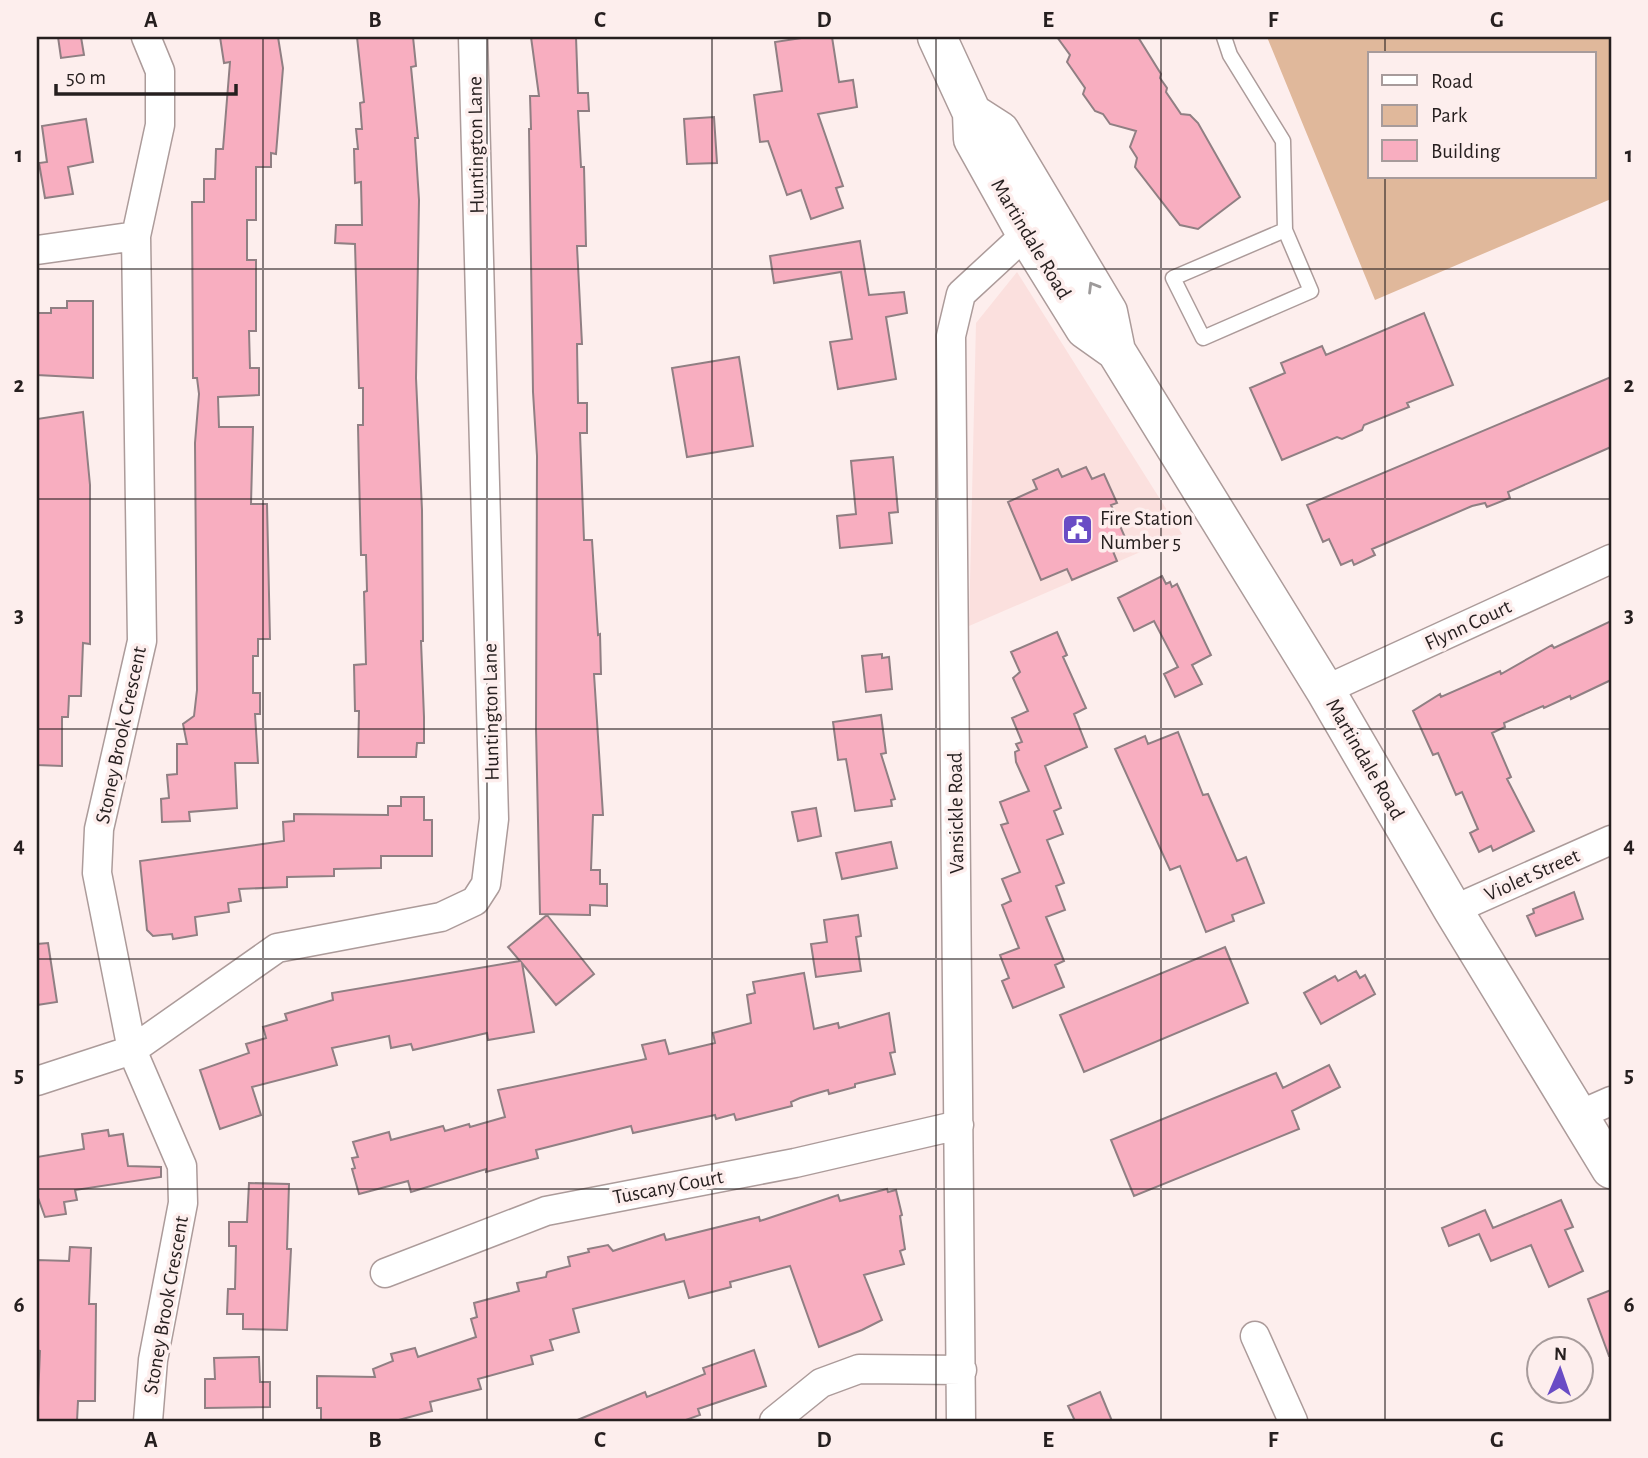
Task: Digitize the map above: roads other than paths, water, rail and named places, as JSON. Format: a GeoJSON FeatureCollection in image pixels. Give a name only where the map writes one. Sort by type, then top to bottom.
{"type":"FeatureCollection","features":[{"type":"Feature","properties":{"kind":"main road","name":"Martindale Road"},"geometry":{"type":"LineString","coordinates":[[937,37],[972,113],[973,139],[1026,234],[1085,329],[1116,351]]}},
{"type":"Feature","properties":{"kind":"main road","name":"Martindale Road"},"geometry":{"type":"LineString","coordinates":[[972,113],[1000,131],[1108,312],[1116,351],[1325,690],[1453,909],[1595,1108],[1611,1169]]}},
{"type":"Feature","properties":{"kind":"street","name":"Stoney Brook Crescent"},"geometry":{"type":"LineString","coordinates":[[146,37],[160,71],[160,125],[136,236],[142,640],[99,829],[97,873],[132,1050],[182,1166],[183,1203],[153,1360],[148,1421]]}},
{"type":"Feature","properties":{"kind":"street","name":"Huntington Lane"},"geometry":{"type":"LineString","coordinates":[[37,1081],[132,1050],[277,948],[441,917],[475,901],[486,884],[494,819],[473,37]]}},
{"type":"Feature","properties":{"kind":"street","name":"Vansickle Road"},"geometry":{"type":"LineString","coordinates":[[961,1421],[951,336],[961,294],[1026,234]]}},
{"type":"Feature","properties":{"kind":"street"},"geometry":{"type":"LineString","coordinates":[[37,250],[136,236]]}},
{"type":"Feature","properties":{"kind":"street","name":"Flynn Court"},"geometry":{"type":"LineString","coordinates":[[1325,690],[1611,559]]}},
{"type":"Feature","properties":{"kind":"street","name":"Violet Street"},"geometry":{"type":"LineString","coordinates":[[1453,909],[1611,840]]}},
{"type":"Feature","properties":{"kind":"street","name":"Tuscany Court"},"geometry":{"type":"LineString","coordinates":[[385,1273],[546,1211],[795,1163],[959,1125]]}},
{"type":"Feature","properties":{"kind":"street"},"geometry":{"type":"LineString","coordinates":[[1255,1336],[1293,1421]]}},
{"type":"Feature","properties":{"kind":"street"},"geometry":{"type":"LineString","coordinates":[[774,1421],[821,1383],[859,1369],[962,1370]]}},
{"type":"Feature","properties":{"kind":"lane"},"geometry":{"type":"LineString","coordinates":[[1224,37],[1230,55],[1283,141],[1285,230],[1311,291],[1203,338],[1173,278],[1285,230]]}},
{"type":"Feature","properties":{"kind":"place","name":"Fire Station Number 5"},"geometry":{"type":"Point","coordinates":[1077,530]}}]}
